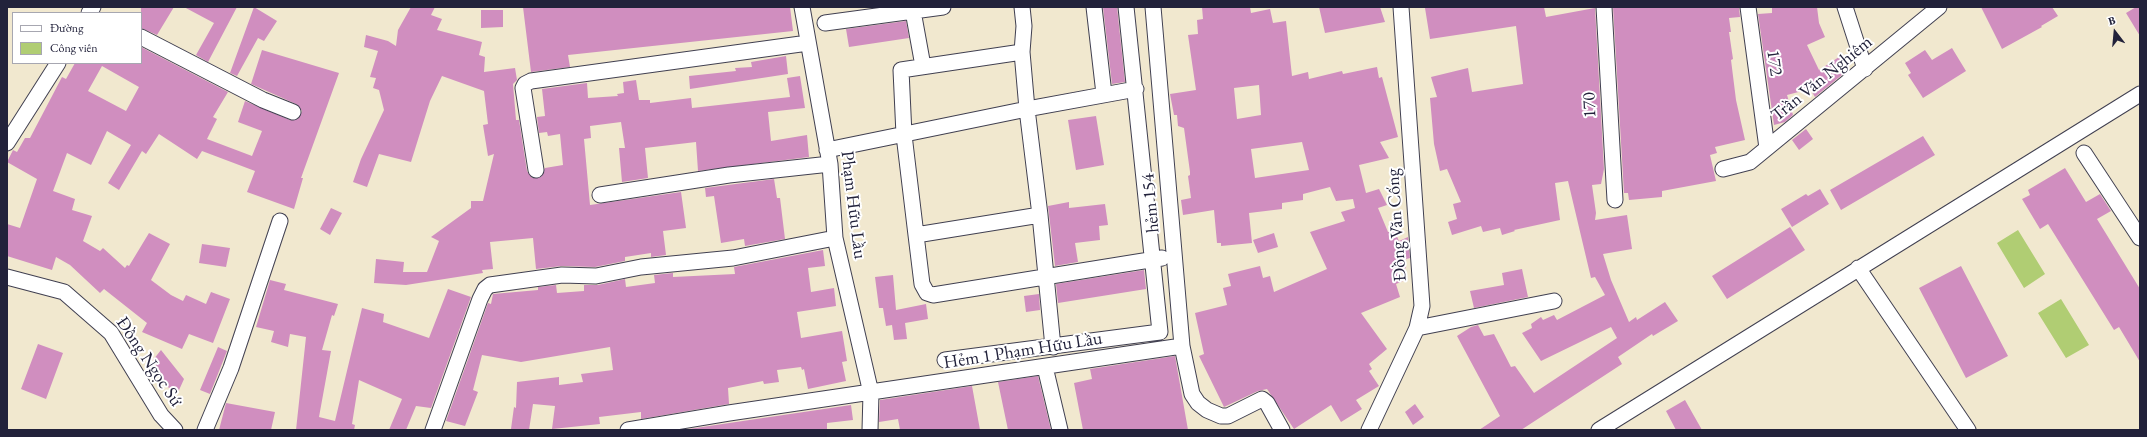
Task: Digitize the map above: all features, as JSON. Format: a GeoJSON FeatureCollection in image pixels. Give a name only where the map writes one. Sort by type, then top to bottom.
{"type":"FeatureCollection","features":[{"type":"Feature","properties":{"kind":"street","name":"Phạm Hữu Lầu"},"geometry":{"type":"LineString","coordinates":[[802,7],[829,157],[834,238],[870,393],[870,430]]}},
{"type":"Feature","properties":{"kind":"street"},"geometry":{"type":"LineString","coordinates":[[825,23],[943,7]]}},
{"type":"Feature","properties":{"kind":"street"},"geometry":{"type":"LineString","coordinates":[[1022,7],[1024,26],[1022,52],[1027,109],[1040,215],[1053,347]]}},
{"type":"Feature","properties":{"kind":"street"},"geometry":{"type":"LineString","coordinates":[[1094,7],[1104,94]]}},
{"type":"Feature","properties":{"kind":"street"},"geometry":{"type":"LineString","coordinates":[[945,360],[1160,332],[1154,259],[1126,7]]}},
{"type":"Feature","properties":{"kind":"street","name":"hẻm 154"},"geometry":{"type":"LineString","coordinates":[[1153,7],[1182,346],[1192,394],[1203,407],[1221,416],[1228,416],[1256,400],[1264,400],[1282,430]]}},
{"type":"Feature","properties":{"kind":"street","name":"Đồng Văn Cống"},"geometry":{"type":"LineString","coordinates":[[1369,430],[1417,328],[1422,306],[1401,7]]}},
{"type":"Feature","properties":{"kind":"street","name":"170"},"geometry":{"type":"LineString","coordinates":[[1604,7],[1615,200]]}},
{"type":"Feature","properties":{"kind":"street","name":"172"},"geometry":{"type":"LineString","coordinates":[[1748,7],[1767,148]]}},
{"type":"Feature","properties":{"kind":"street"},"geometry":{"type":"LineString","coordinates":[[1845,7],[1865,69]]}},
{"type":"Feature","properties":{"kind":"street","name":"Trần Văn Nghiêm"},"geometry":{"type":"LineString","coordinates":[[1723,169],[1750,162],[1939,7]]}},
{"type":"Feature","properties":{"kind":"street"},"geometry":{"type":"LineString","coordinates":[[912,11],[923,66]]}},
{"type":"Feature","properties":{"kind":"street"},"geometry":{"type":"LineString","coordinates":[[142,38],[263,100],[293,112]]}},
{"type":"Feature","properties":{"kind":"street"},"geometry":{"type":"LineString","coordinates":[[536,170],[523,88],[525,84],[531,81],[808,43]]}},
{"type":"Feature","properties":{"kind":"street"},"geometry":{"type":"LineString","coordinates":[[1022,52],[901,70],[904,135],[922,284],[927,293],[933,295],[1174,256]]}},
{"type":"Feature","properties":{"kind":"street"},"geometry":{"type":"LineString","coordinates":[[7,143],[57,64]]}},
{"type":"Feature","properties":{"kind":"street"},"geometry":{"type":"LineString","coordinates":[[600,195],[729,175],[829,157],[904,135],[1104,94],[1136,90]]}},
{"type":"Feature","properties":{"kind":"street"},"geometry":{"type":"LineString","coordinates":[[1599,430],[2140,94]]}},
{"type":"Feature","properties":{"kind":"street"},"geometry":{"type":"LineString","coordinates":[[2084,153],[2140,238]]}},
{"type":"Feature","properties":{"kind":"street"},"geometry":{"type":"LineString","coordinates":[[916,235],[1040,215]]}},
{"type":"Feature","properties":{"kind":"street"},"geometry":{"type":"LineString","coordinates":[[205,430],[231,368],[280,221]]}},
{"type":"Feature","properties":{"kind":"street"},"geometry":{"type":"LineString","coordinates":[[433,430],[480,300],[485,289],[490,285],[562,275],[596,276],[641,267],[733,258],[834,238]]}},
{"type":"Feature","properties":{"kind":"street"},"geometry":{"type":"LineString","coordinates":[[1858,268],[1968,430]]}},
{"type":"Feature","properties":{"kind":"street","name":"Đồng Ngọc Sứ"},"geometry":{"type":"LineString","coordinates":[[7,277],[64,292],[111,333],[161,415],[175,430]]}},
{"type":"Feature","properties":{"kind":"street"},"geometry":{"type":"LineString","coordinates":[[1417,328],[1554,301]]}},
{"type":"Feature","properties":{"kind":"street","name":"Hẻm 1 Phạm Hữu Lầu"},"geometry":{"type":"LineString","coordinates":[[628,430],[729,413],[1182,346]]}},
{"type":"Feature","properties":{"kind":"street"},"geometry":{"type":"LineString","coordinates":[[1045,367],[1060,430]]}},
{"type":"Feature","properties":{"kind":"green space"},"geometry":{"type":"Polygon","coordinates":[[[2018,230],[2045,274],[2024,288],[1997,243],[2018,230]]]}},
{"type":"Feature","properties":{"kind":"green space"},"geometry":{"type":"Polygon","coordinates":[[[2061,299],[2089,345],[2066,358],[2038,313],[2061,299]]]}},
{"type":"Feature","properties":{"kind":"building"},"geometry":{"type":"Polygon","coordinates":[[[141,7],[174,7],[157,35],[142,28],[141,7]]]}},
{"type":"Feature","properties":{"kind":"building"},"geometry":{"type":"Polygon","coordinates":[[[184,7],[237,7],[208,62],[196,55],[214,23],[184,7]]]}},
{"type":"Feature","properties":{"kind":"building"},"geometry":{"type":"Polygon","coordinates":[[[254,7],[277,21],[264,41],[258,38],[237,76],[230,73],[254,7]]]}},
{"type":"Feature","properties":{"kind":"building"},"geometry":{"type":"Polygon","coordinates":[[[411,7],[435,7],[431,15],[442,19],[437,30],[482,42],[479,55],[485,57],[484,72],[515,68],[517,80],[513,84],[516,120],[519,120],[527,171],[532,178],[541,177],[545,168],[563,165],[560,134],[548,136],[547,132],[539,133],[537,117],[545,116],[542,89],[587,83],[588,98],[618,96],[617,94],[624,93],[623,82],[636,80],[639,100],[650,100],[650,103],[691,98],[692,108],[790,97],[787,78],[800,76],[805,108],[768,112],[771,141],[807,135],[809,157],[698,171],[696,142],[645,148],[648,178],[622,182],[619,148],[625,148],[621,122],[590,126],[591,138],[584,139],[590,205],[681,192],[686,228],[663,231],[666,255],[651,257],[651,253],[625,257],[625,261],[595,267],[562,266],[536,269],[533,238],[490,242],[493,269],[482,270],[483,273],[406,285],[374,283],[376,259],[404,262],[403,272],[427,272],[439,241],[431,237],[471,208],[471,201],[483,201],[494,154],[488,156],[483,125],[488,124],[484,91],[442,76],[430,101],[411,162],[379,154],[367,187],[353,182],[361,159],[384,110],[379,90],[373,88],[376,78],[370,77],[378,51],[364,47],[366,35],[388,41],[396,46],[398,30],[411,7]]]}},
{"type":"Feature","properties":{"kind":"building"},"geometry":{"type":"Polygon","coordinates":[[[523,7],[790,7],[793,31],[568,55],[570,67],[531,72],[523,7]]]}},
{"type":"Feature","properties":{"kind":"building"},"geometry":{"type":"Polygon","coordinates":[[[1103,7],[1117,7],[1125,82],[1112,84],[1103,7]]]}},
{"type":"Feature","properties":{"kind":"building"},"geometry":{"type":"Polygon","coordinates":[[[1202,7],[1250,7],[1251,13],[1270,9],[1273,23],[1286,21],[1292,76],[1308,72],[1309,79],[1342,71],[1343,74],[1377,67],[1379,78],[1382,77],[1398,137],[1380,142],[1389,158],[1359,165],[1366,193],[1379,189],[1387,205],[1378,208],[1388,232],[1394,230],[1399,241],[1408,237],[1410,258],[1403,260],[1406,268],[1397,272],[1403,281],[1396,284],[1400,297],[1361,313],[1387,349],[1369,364],[1372,369],[1369,371],[1379,386],[1356,400],[1362,409],[1341,422],[1331,405],[1294,429],[1267,389],[1258,391],[1224,407],[1199,356],[1204,354],[1195,313],[1227,305],[1223,288],[1231,286],[1228,274],[1260,266],[1263,278],[1270,276],[1274,292],[1327,269],[1310,232],[1345,221],[1341,212],[1355,208],[1353,199],[1336,201],[1330,187],[1303,194],[1303,200],[1282,203],[1282,209],[1249,213],[1252,243],[1221,246],[1221,243],[1217,243],[1214,210],[1183,215],[1181,200],[1191,198],[1188,176],[1190,175],[1190,172],[1184,128],[1178,126],[1177,115],[1174,115],[1170,94],[1196,90],[1188,35],[1198,34],[1197,20],[1203,19],[1202,7]],[[1259,85],[1234,88],[1237,119],[1261,115],[1259,85]],[[1302,142],[1251,149],[1255,178],[1309,170],[1302,142]]]}},
{"type":"Feature","properties":{"kind":"building"},"geometry":{"type":"Polygon","coordinates":[[[1319,7],[1380,7],[1385,22],[1325,33],[1319,7]]]}},
{"type":"Feature","properties":{"kind":"building"},"geometry":{"type":"Polygon","coordinates":[[[1544,7],[1546,17],[1595,8],[1604,169],[1601,184],[1592,185],[1596,213],[1595,220],[1627,215],[1632,249],[1603,254],[1611,280],[1629,322],[1636,317],[1637,320],[1665,302],[1678,321],[1653,336],[1652,334],[1618,357],[1622,364],[1521,430],[1479,430],[1500,416],[1457,336],[1471,327],[1478,325],[1484,336],[1494,334],[1511,367],[1515,366],[1534,393],[1617,338],[1611,327],[1541,361],[1522,333],[1532,328],[1531,324],[1541,317],[1543,320],[1554,315],[1557,320],[1605,295],[1595,277],[1591,278],[1568,181],[1555,183],[1560,220],[1514,230],[1515,231],[1502,235],[1500,228],[1483,232],[1481,226],[1452,235],[1448,222],[1457,219],[1453,204],[1461,202],[1447,169],[1440,171],[1434,144],[1430,98],[1437,97],[1431,77],[1468,68],[1472,92],[1523,84],[1516,26],[1430,39],[1425,8],[1544,7]]]}},
{"type":"Feature","properties":{"kind":"building"},"geometry":{"type":"Polygon","coordinates":[[[1613,7],[1739,7],[1740,17],[1729,18],[1731,32],[1729,32],[1733,59],[1731,60],[1736,100],[1745,140],[1715,147],[1717,153],[1710,155],[1716,181],[1662,191],[1662,197],[1629,200],[1628,193],[1624,193],[1613,7]]]}},
{"type":"Feature","properties":{"kind":"building"},"geometry":{"type":"Polygon","coordinates":[[[1772,7],[1817,7],[1819,23],[1825,37],[1807,45],[1819,70],[1839,57],[1848,70],[1815,97],[1810,89],[1787,95],[1793,115],[1785,122],[1774,125],[1758,14],[1772,13],[1772,7]]]}},
{"type":"Feature","properties":{"kind":"building"},"geometry":{"type":"Polygon","coordinates":[[[1981,7],[2052,7],[2058,16],[2041,26],[2042,27],[2002,49],[1981,7]]]}},
{"type":"Feature","properties":{"kind":"building"},"geometry":{"type":"Polygon","coordinates":[[[2136,7],[2140,7],[2140,36],[2126,13],[2136,7]]]}},
{"type":"Feature","properties":{"kind":"building"},"geometry":{"type":"Polygon","coordinates":[[[481,10],[503,10],[503,27],[481,28],[481,10]]]}},
{"type":"Feature","properties":{"kind":"building"},"geometry":{"type":"Polygon","coordinates":[[[906,21],[909,38],[849,47],[846,29],[906,21]]]}},
{"type":"Feature","properties":{"kind":"building"},"geometry":{"type":"Polygon","coordinates":[[[142,48],[228,92],[213,117],[217,119],[207,139],[252,156],[262,131],[238,122],[245,101],[290,120],[298,119],[302,111],[296,104],[251,84],[262,50],[339,73],[301,178],[303,178],[294,209],[247,192],[255,171],[202,151],[197,159],[159,134],[146,154],[142,151],[119,190],[108,183],[131,145],[107,131],[91,165],[67,153],[53,191],[75,199],[72,210],[92,216],[83,241],[100,251],[103,248],[125,268],[127,265],[129,266],[149,233],[170,244],[151,280],[171,295],[183,301],[186,295],[206,304],[211,292],[230,299],[213,343],[189,334],[182,349],[142,332],[147,323],[104,289],[100,293],[70,265],[56,257],[52,270],[7,256],[7,224],[20,228],[37,179],[7,162],[13,150],[17,152],[25,138],[30,138],[62,77],[66,79],[74,64],[142,64],[142,48]],[[102,66],[88,91],[126,111],[139,87],[102,66]]]}},
{"type":"Feature","properties":{"kind":"building"},"geometry":{"type":"Polygon","coordinates":[[[1952,48],[1966,71],[1923,98],[1908,75],[1911,73],[1905,63],[1925,50],[1932,60],[1952,48]]]}},
{"type":"Feature","properties":{"kind":"building"},"geometry":{"type":"Polygon","coordinates":[[[786,56],[788,74],[690,89],[689,76],[736,71],[735,68],[752,67],[751,62],[786,56]]]}},
{"type":"Feature","properties":{"kind":"building"},"geometry":{"type":"Polygon","coordinates":[[[1096,116],[1104,165],[1076,170],[1068,120],[1096,116]]]}},
{"type":"Feature","properties":{"kind":"building"},"geometry":{"type":"Polygon","coordinates":[[[1806,129],[1813,139],[1799,150],[1792,140],[1806,129]]]}},
{"type":"Feature","properties":{"kind":"building"},"geometry":{"type":"Polygon","coordinates":[[[1923,136],[1935,155],[1841,210],[1830,190],[1923,136]]]}},
{"type":"Feature","properties":{"kind":"building"},"geometry":{"type":"Polygon","coordinates":[[[2065,168],[2086,202],[2100,194],[2111,211],[2097,219],[2140,289],[2140,362],[2119,327],[2114,330],[2048,224],[2040,229],[2022,199],[2030,195],[2028,190],[2065,168]]]}},
{"type":"Feature","properties":{"kind":"building"},"geometry":{"type":"Polygon","coordinates":[[[774,179],[777,198],[780,198],[785,239],[745,246],[744,239],[721,243],[714,196],[706,197],[705,188],[774,179]]]}},
{"type":"Feature","properties":{"kind":"building"},"geometry":{"type":"Polygon","coordinates":[[[1820,189],[1829,204],[1792,227],[1781,209],[1806,194],[1808,196],[1820,189]]]}},
{"type":"Feature","properties":{"kind":"building"},"geometry":{"type":"Polygon","coordinates":[[[1069,202],[1069,208],[1105,204],[1108,225],[1099,226],[1100,240],[1075,243],[1078,262],[1055,266],[1048,206],[1069,202]]]}},
{"type":"Feature","properties":{"kind":"building"},"geometry":{"type":"Polygon","coordinates":[[[331,208],[342,213],[330,235],[320,229],[331,208]]]}},
{"type":"Feature","properties":{"kind":"building"},"geometry":{"type":"Polygon","coordinates":[[[1790,227],[1805,250],[1727,299],[1712,276],[1790,227]]]}},
{"type":"Feature","properties":{"kind":"building"},"geometry":{"type":"Polygon","coordinates":[[[1274,233],[1278,247],[1258,253],[1253,240],[1274,233]]]}},
{"type":"Feature","properties":{"kind":"building"},"geometry":{"type":"Polygon","coordinates":[[[202,244],[230,248],[226,267],[199,263],[202,244]]]}},
{"type":"Feature","properties":{"kind":"building"},"geometry":{"type":"Polygon","coordinates":[[[823,250],[825,266],[808,268],[811,292],[834,288],[836,306],[797,312],[801,338],[842,331],[847,361],[842,362],[846,381],[808,389],[804,369],[802,370],[801,367],[777,370],[779,382],[764,384],[763,381],[728,388],[729,404],[641,419],[641,412],[599,417],[600,424],[552,429],[555,406],[533,404],[529,430],[522,430],[511,429],[514,407],[516,408],[517,382],[559,377],[559,385],[583,382],[581,374],[613,370],[610,347],[521,362],[482,355],[473,390],[478,392],[465,426],[446,421],[488,303],[491,304],[493,294],[538,290],[538,287],[556,285],[557,293],[584,291],[584,285],[598,285],[625,279],[626,287],[655,283],[654,275],[673,273],[673,277],[735,274],[734,267],[823,250]]]}},
{"type":"Feature","properties":{"kind":"building"},"geometry":{"type":"Polygon","coordinates":[[[1961,266],[2008,356],[1966,378],[1919,288],[1961,266]]]}},
{"type":"Feature","properties":{"kind":"building"},"geometry":{"type":"Polygon","coordinates":[[[1522,269],[1528,297],[1474,308],[1470,291],[1504,285],[1502,273],[1522,269]]]}},
{"type":"Feature","properties":{"kind":"building"},"geometry":{"type":"Polygon","coordinates":[[[1144,270],[1146,289],[1058,303],[1056,284],[1144,270]]]}},
{"type":"Feature","properties":{"kind":"building"},"geometry":{"type":"Polygon","coordinates":[[[893,275],[896,310],[926,304],[928,319],[905,323],[907,339],[894,340],[892,325],[886,326],[883,308],[879,308],[875,277],[893,275]]]}},
{"type":"Feature","properties":{"kind":"building"},"geometry":{"type":"Polygon","coordinates":[[[270,280],[286,284],[284,290],[338,304],[334,316],[332,315],[322,350],[331,351],[319,417],[335,421],[362,308],[384,314],[383,322],[429,338],[448,289],[471,297],[431,408],[416,406],[406,430],[389,430],[402,399],[359,380],[352,424],[355,425],[354,430],[296,430],[306,337],[290,334],[288,347],[271,342],[274,331],[256,327],[270,280]]]}},
{"type":"Feature","properties":{"kind":"building"},"geometry":{"type":"Polygon","coordinates":[[[1039,294],[1040,310],[1026,312],[1024,296],[1039,294]]]}},
{"type":"Feature","properties":{"kind":"building"},"geometry":{"type":"Polygon","coordinates":[[[38,344],[63,353],[46,399],[21,389],[38,344]]]}},
{"type":"Feature","properties":{"kind":"building"},"geometry":{"type":"Polygon","coordinates":[[[218,347],[227,351],[210,394],[200,390],[218,347]]]}},
{"type":"Feature","properties":{"kind":"building"},"geometry":{"type":"Polygon","coordinates":[[[161,350],[184,379],[175,399],[153,360],[161,350]]]}},
{"type":"Feature","properties":{"kind":"building"},"geometry":{"type":"Polygon","coordinates":[[[1175,356],[1188,430],[1083,430],[1074,383],[1092,379],[1090,369],[1175,356]]]}},
{"type":"Feature","properties":{"kind":"building"},"geometry":{"type":"Polygon","coordinates":[[[1038,376],[1051,430],[1008,430],[998,382],[1038,376]]]}},
{"type":"Feature","properties":{"kind":"building"},"geometry":{"type":"Polygon","coordinates":[[[972,386],[980,430],[900,430],[898,419],[879,422],[880,400],[972,386]]]}},
{"type":"Feature","properties":{"kind":"building"},"geometry":{"type":"Polygon","coordinates":[[[1685,400],[1702,430],[1676,430],[1666,411],[1685,400]]]}},
{"type":"Feature","properties":{"kind":"building"},"geometry":{"type":"Polygon","coordinates":[[[226,403],[275,412],[271,430],[219,430],[226,403]]]}},
{"type":"Feature","properties":{"kind":"building"},"geometry":{"type":"Polygon","coordinates":[[[1415,404],[1424,417],[1413,425],[1405,412],[1415,404]]]}},
{"type":"Feature","properties":{"kind":"building"},"geometry":{"type":"Polygon","coordinates":[[[851,405],[853,420],[827,423],[827,430],[682,430],[851,405]]]}}]}
